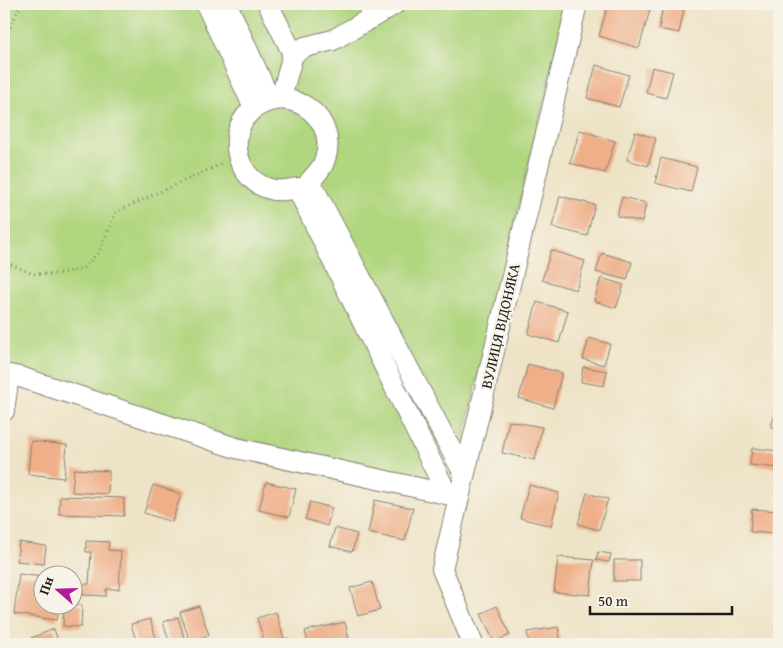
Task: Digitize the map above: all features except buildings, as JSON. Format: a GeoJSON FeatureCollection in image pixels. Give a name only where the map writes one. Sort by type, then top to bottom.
{"type":"FeatureCollection","features":[{"type":"Feature","properties":{"kind":"street"},"geometry":{"type":"LineString","coordinates":[[206,4],[268,102]]}},
{"type":"Feature","properties":{"kind":"street"},"geometry":{"type":"LineString","coordinates":[[227,4],[268,102]]}},
{"type":"Feature","properties":{"kind":"street"},"geometry":{"type":"LineString","coordinates":[[268,4],[293,54]]}},
{"type":"Feature","properties":{"kind":"street"},"geometry":{"type":"LineString","coordinates":[[395,4],[333,40],[305,47],[293,54],[268,102],[242,122],[236,138],[237,156],[248,176],[267,188],[282,191],[297,188],[453,496]]}},
{"type":"Feature","properties":{"kind":"street","name":"ВУЛИЦЯ ВІДОНЯКА"},"geometry":{"type":"LineString","coordinates":[[473,644],[442,569],[453,496],[464,474],[577,4]]}},
{"type":"Feature","properties":{"kind":"street"},"geometry":{"type":"LineString","coordinates":[[268,102],[303,104],[320,119],[328,140],[324,163],[310,181],[464,474]]}},
{"type":"Feature","properties":{"kind":"street"},"geometry":{"type":"LineString","coordinates":[[4,411],[6,374],[236,448],[453,496]]}},
{"type":"Feature","properties":{"kind":"path"},"geometry":{"type":"LineString","coordinates":[[4,41],[21,4]]}},
{"type":"Feature","properties":{"kind":"path"},"geometry":{"type":"LineString","coordinates":[[4,268],[7,263],[32,274],[56,274],[82,269],[99,252],[116,212],[237,156]]}},
{"type":"Feature","properties":{"kind":"green space"},"geometry":{"type":"Polygon","coordinates":[[[4,4],[567,4],[452,486],[232,439],[4,364],[4,4]]]}},
{"type":"Feature","properties":{"kind":"green space"},"geometry":{"type":"Polygon","coordinates":[[[779,68],[779,96],[772,92],[779,68]]]}}]}
